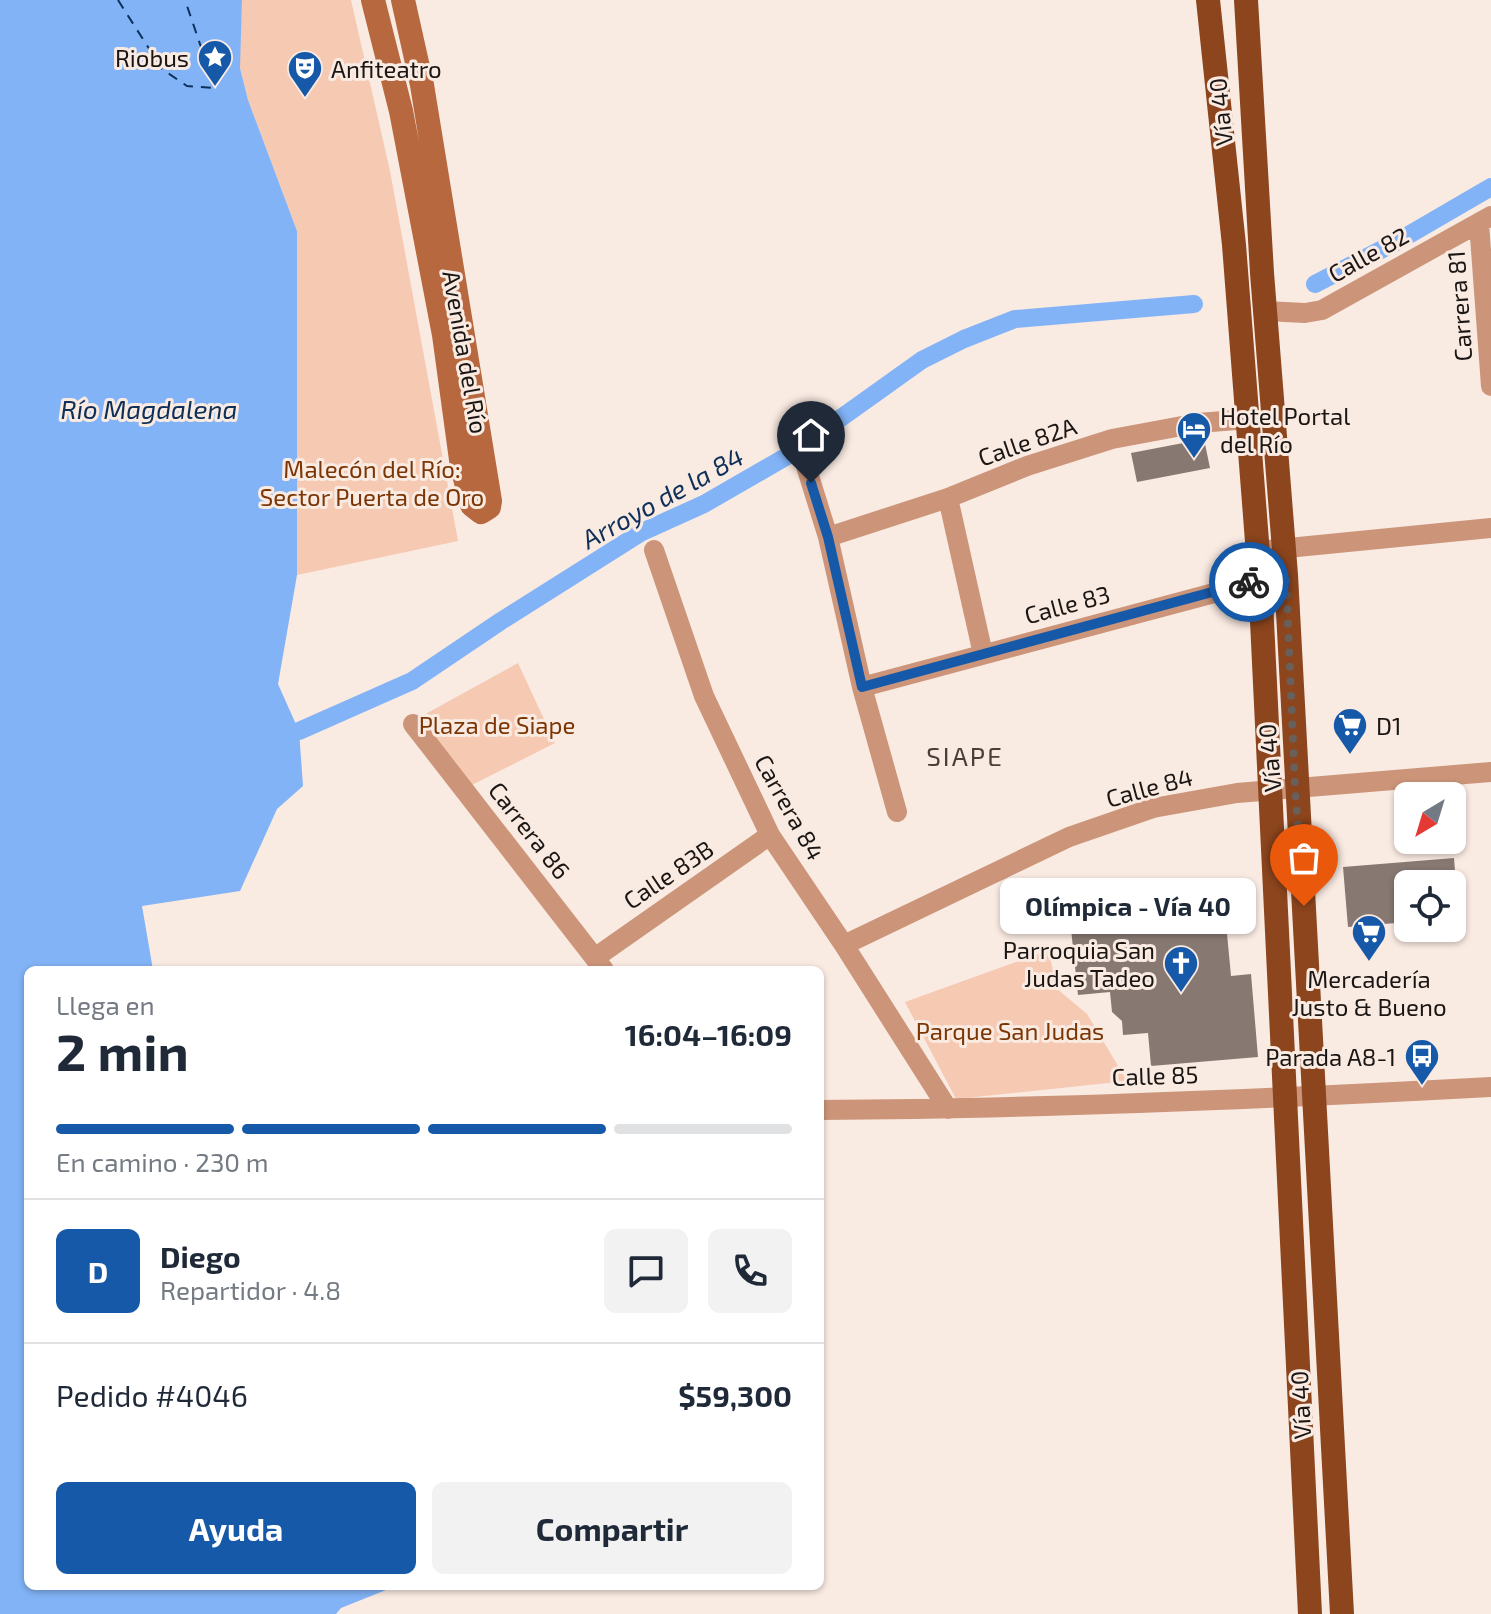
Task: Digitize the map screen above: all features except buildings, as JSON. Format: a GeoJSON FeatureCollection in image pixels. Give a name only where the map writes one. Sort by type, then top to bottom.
{"type":"FeatureCollection","features":[{"type":"Feature","properties":{"kind":"highway","name":"Vía 40"},"geometry":{"type":"LineString","coordinates":[[1208,0],[1249,419],[1260,580],[1263,683],[1284,790],[1316,1097],[1342,1614]]}},
{"type":"Feature","properties":{"kind":"highway","name":"Vía 40"},"geometry":{"type":"LineString","coordinates":[[1246,0],[1265,311],[1286,575],[1286,1097],[1310,1614]]}},
{"type":"Feature","properties":{"kind":"main road","name":"Avenida del Río"},"geometry":{"type":"LineString","coordinates":[[373,0],[401,111],[444,335],[462,467],[472,505],[481,512],[489,507],[490,501],[422,85],[403,0]]}},
{"type":"Feature","properties":{"kind":"main road"},"geometry":{"type":"LineString","coordinates":[[386,0],[398,48],[422,85]]}},
{"type":"Feature","properties":{"kind":"street","name":"Calle 82"},"geometry":{"type":"LineString","coordinates":[[1265,311],[1305,313],[1322,310],[1485,220]]}},
{"type":"Feature","properties":{"kind":"street","name":"Carrera 81"},"geometry":{"type":"LineString","coordinates":[[1485,220],[1491,386]]}},
{"type":"Feature","properties":{"kind":"street","name":"Calle 82A"},"geometry":{"type":"LineString","coordinates":[[828,537],[1112,439],[1198,423],[1249,419]]}},
{"type":"Feature","properties":{"kind":"street"},"geometry":{"type":"LineString","coordinates":[[805,463],[828,537],[862,687],[897,812]]}},
{"type":"Feature","properties":{"kind":"street"},"geometry":{"type":"LineString","coordinates":[[948,498],[983,654]]}},
{"type":"Feature","properties":{"kind":"street"},"geometry":{"type":"LineString","coordinates":[[1257,551],[1491,528]]}},
{"type":"Feature","properties":{"kind":"street","name":"Carrera 84"},"geometry":{"type":"LineString","coordinates":[[654,550],[704,696],[770,835],[948,1109]]}},
{"type":"Feature","properties":{"kind":"street","name":"Calle 83"},"geometry":{"type":"LineString","coordinates":[[862,687],[1286,575]]}},
{"type":"Feature","properties":{"kind":"street","name":"Carrera 86"},"geometry":{"type":"LineString","coordinates":[[413,724],[600,963]]}},
{"type":"Feature","properties":{"kind":"street","name":"Calle 84"},"geometry":{"type":"LineString","coordinates":[[844,945],[1069,837],[1153,808],[1237,793],[1491,772]]}},
{"type":"Feature","properties":{"kind":"street","name":"Calle 83B"},"geometry":{"type":"LineString","coordinates":[[600,963],[770,835]]}},
{"type":"Feature","properties":{"kind":"street","name":"Calle 85"},"geometry":{"type":"LineString","coordinates":[[824,1110],[1316,1097],[1491,1087]]}},
{"type":"Feature","properties":{"kind":"green space","name":"Malecón del Río: Sector Puerta de Oro"},"geometry":{"type":"Polygon","coordinates":[[[242,0],[351,0],[390,171],[458,541],[297,575],[297,231],[248,100],[239,64],[242,0]]]}},
{"type":"Feature","properties":{"kind":"green space","name":"Plaza de Siape"},"geometry":{"type":"Polygon","coordinates":[[[518,663],[555,743],[470,786],[420,717],[518,663]]]}},
{"type":"Feature","properties":{"kind":"green space","name":"Parque San Judas"},"geometry":{"type":"Polygon","coordinates":[[[1049,950],[1056,988],[1087,1014],[1127,1081],[956,1099],[905,1002],[1049,950]]]}},
{"type":"Feature","properties":{"kind":"water","name":"Río Magdalena"},"geometry":{"type":"Polygon","coordinates":[[[0,0],[242,0],[240,68],[248,100],[297,231],[297,575],[278,684],[299,731],[303,786],[277,809],[240,891],[142,906],[152,966],[24,966],[24,1590],[386,1590],[341,1608],[336,1614],[0,1614],[0,0]]]}},
{"type":"Feature","properties":{"kind":"waterway","name":"Arroyo de la 84"},"geometry":{"type":"LineString","coordinates":[[1315,284],[1400,240],[1491,187]]}},
{"type":"Feature","properties":{"kind":"waterway","name":"Arroyo de la 84"},"geometry":{"type":"LineString","coordinates":[[299,731],[412,681],[642,532],[704,504],[789,455],[922,360],[964,339],[1015,319],[1194,304]]}},
{"type":"Feature","properties":{"kind":"ferry route"},"geometry":{"type":"LineString","coordinates":[[118,0],[162,69],[187,86],[215,88],[185,0]]}},
{"type":"Feature","properties":{"kind":"way so far"},"geometry":{"type":"LineString","coordinates":[[1249,582],[1286,575],[1295,789],[1304,906]]}},
{"type":"Feature","properties":{"kind":"place","name":"Riobus"},"geometry":{"type":"Point","coordinates":[215,88]}},
{"type":"Feature","properties":{"kind":"place","name":"Anfiteatro"},"geometry":{"type":"Point","coordinates":[305,99]}},
{"type":"Feature","properties":{"kind":"place","name":"Hotel Portal del Río"},"geometry":{"type":"Point","coordinates":[1194,460]}},
{"type":"Feature","properties":{"kind":"place","name":"D1"},"geometry":{"type":"Point","coordinates":[1350,756]}},
{"type":"Feature","properties":{"kind":"place","name":"Olímpica - Vía 40"},"geometry":{"type":"Point","coordinates":[1304,906]}},
{"type":"Feature","properties":{"kind":"place","name":"Mercadería Justo & Bueno"},"geometry":{"type":"Point","coordinates":[1369,963]}},
{"type":"Feature","properties":{"kind":"place","name":"Parroquia San Judas Tadeo"},"geometry":{"type":"Point","coordinates":[1181,994]}},
{"type":"Feature","properties":{"kind":"place","name":"Parada A8-1"},"geometry":{"type":"Point","coordinates":[1422,1087]}},
{"type":"Feature","properties":{"kind":"district","name":"SIAPE"},"geometry":{"type":"Point","coordinates":[965,755]}},
{"type":"Feature","properties":{"kind":"route"},"geometry":{"type":"LineString","coordinates":[[811,483],[828,537],[862,687],[1249,582]]}}]}
